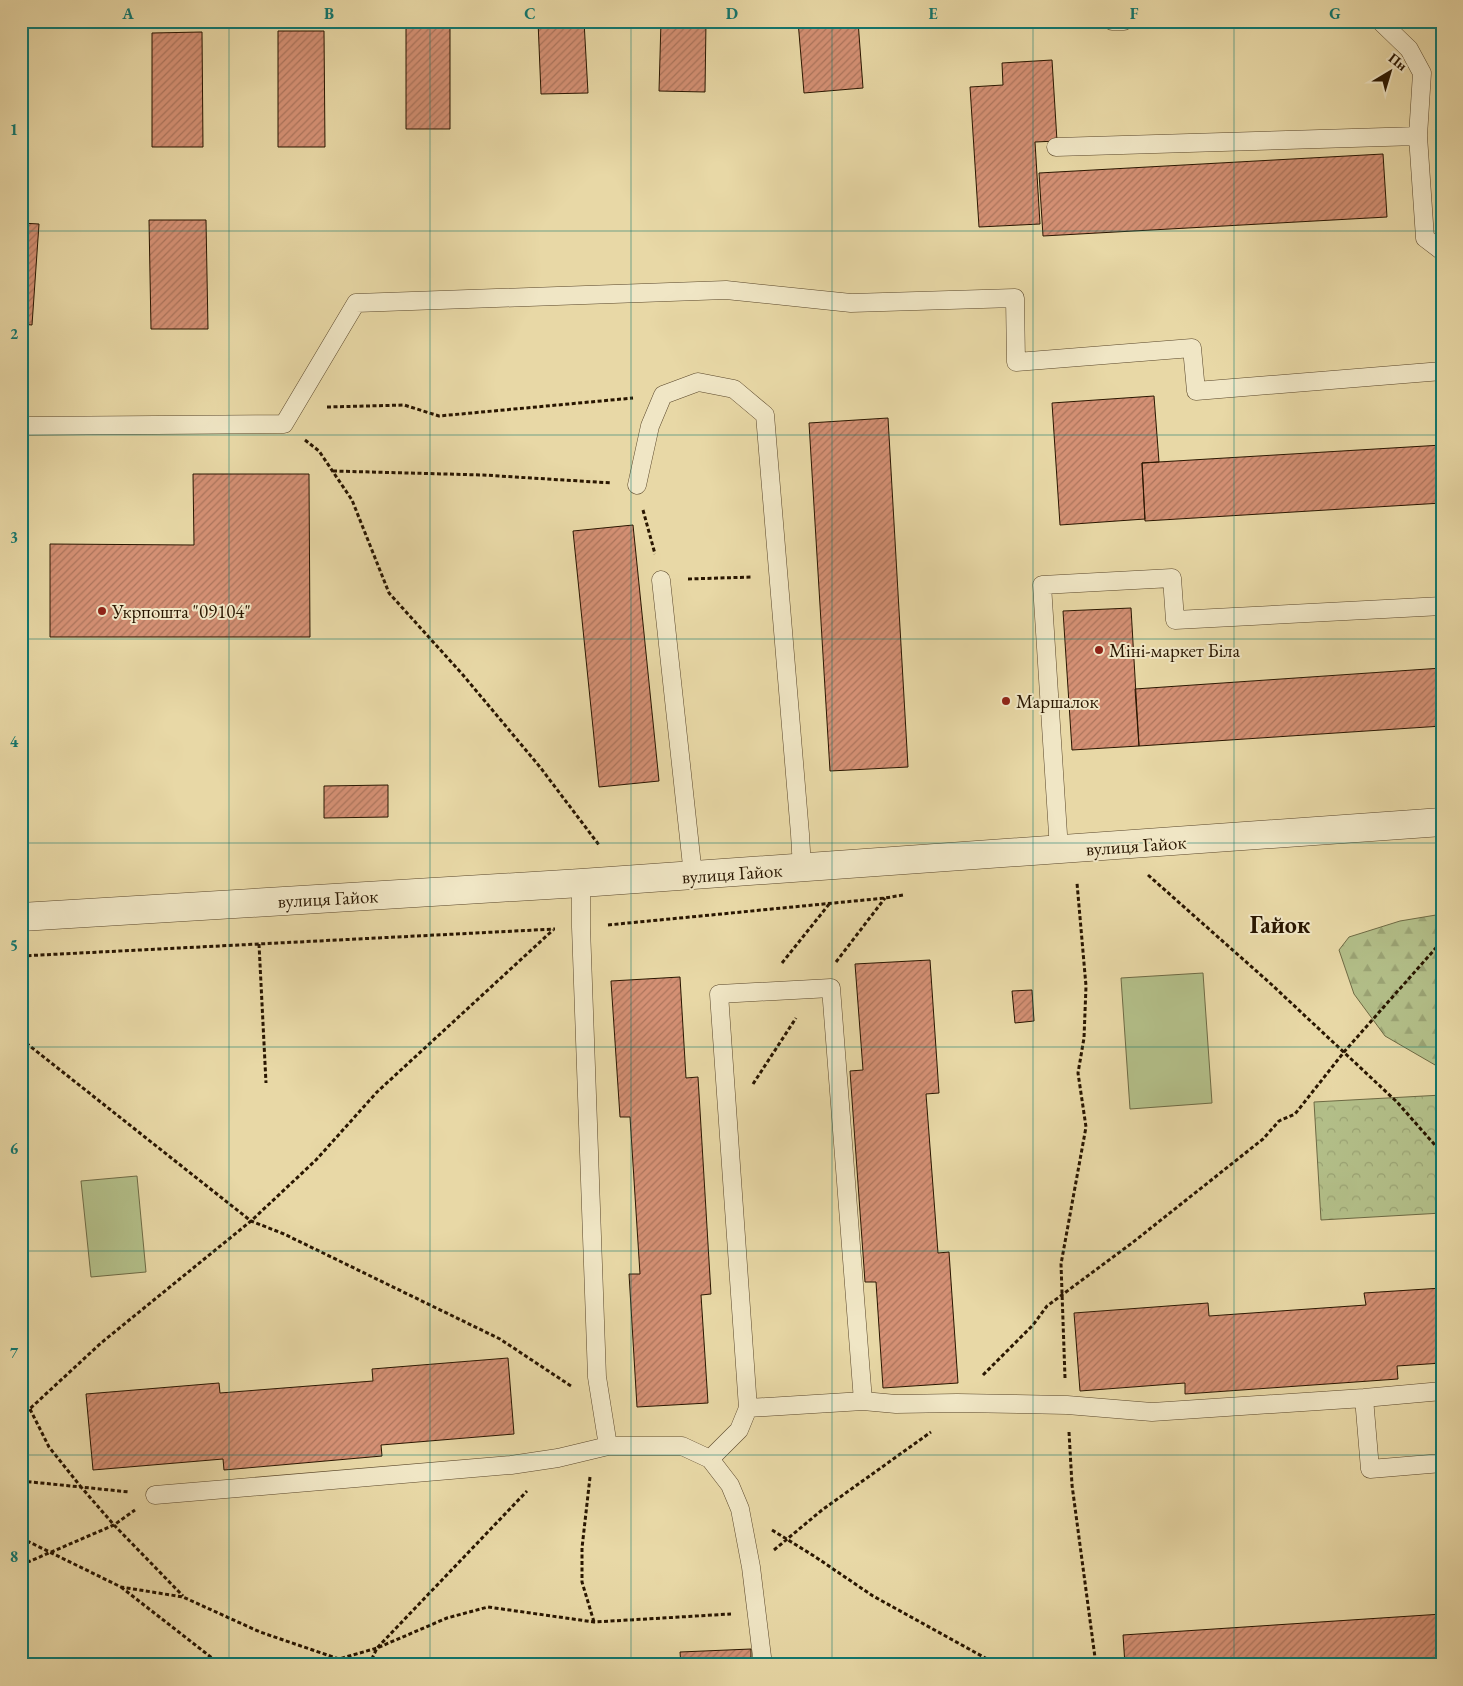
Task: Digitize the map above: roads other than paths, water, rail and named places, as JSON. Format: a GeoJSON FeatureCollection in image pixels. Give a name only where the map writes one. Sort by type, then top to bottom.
{"type":"FeatureCollection","features":[{"type":"Feature","properties":{"kind":"street","name":"вулиця Гайок"},"geometry":{"type":"LineString","coordinates":[[21,917],[581,883],[1442,822]]}},
{"type":"Feature","properties":{"kind":"lane"},"geometry":{"type":"LineString","coordinates":[[1112,21],[1124,21]]}},
{"type":"Feature","properties":{"kind":"lane"},"geometry":{"type":"LineString","coordinates":[[1380,21],[1409,49],[1422,73],[1418,136],[1425,238],[1442,250]]}},
{"type":"Feature","properties":{"kind":"lane"},"geometry":{"type":"LineString","coordinates":[[1056,147],[1418,136]]}},
{"type":"Feature","properties":{"kind":"lane"},"geometry":{"type":"LineString","coordinates":[[21,426],[284,424],[356,303],[726,290],[851,303],[1015,298],[1016,362],[1192,348],[1196,391],[1442,371]]}},
{"type":"Feature","properties":{"kind":"lane"},"geometry":{"type":"LineString","coordinates":[[637,485],[650,426],[663,395],[698,382],[734,389],[765,415],[802,868]]}},
{"type":"Feature","properties":{"kind":"lane"},"geometry":{"type":"LineString","coordinates":[[1059,850],[1042,585],[1172,578],[1175,620],[1442,606]]}},
{"type":"Feature","properties":{"kind":"lane"},"geometry":{"type":"LineString","coordinates":[[661,580],[693,875]]}},
{"type":"Feature","properties":{"kind":"lane"},"geometry":{"type":"LineString","coordinates":[[581,883],[597,1377],[602,1406],[601,1448]]}},
{"type":"Feature","properties":{"kind":"lane"},"geometry":{"type":"LineString","coordinates":[[710,1459],[739,1430],[748,1408],[718,994],[831,988],[863,1401]]}},
{"type":"Feature","properties":{"kind":"lane"},"geometry":{"type":"LineString","coordinates":[[748,1408],[863,1401],[896,1404],[1067,1405],[1152,1412],[1442,1391]]}},
{"type":"Feature","properties":{"kind":"lane"},"geometry":{"type":"LineString","coordinates":[[1364,1398],[1370,1469],[1442,1464]]}},
{"type":"Feature","properties":{"kind":"lane"},"geometry":{"type":"LineString","coordinates":[[155,1495],[511,1465],[558,1458],[601,1448],[682,1446],[710,1459],[730,1485],[740,1509],[751,1567],[763,1665]]}},
{"type":"Feature","properties":{"kind":"place","name":"Укрпошта \"09104\""},"geometry":{"type":"Point","coordinates":[102,611]}},
{"type":"Feature","properties":{"kind":"place","name":"Міні-маркет Біла"},"geometry":{"type":"Point","coordinates":[1099,650]}},
{"type":"Feature","properties":{"kind":"place","name":"Маршалок"},"geometry":{"type":"Point","coordinates":[1006,701]}},
{"type":"Feature","properties":{"kind":"district","name":"Гайок"},"geometry":{"type":"Point","coordinates":[1280,925]}}]}
